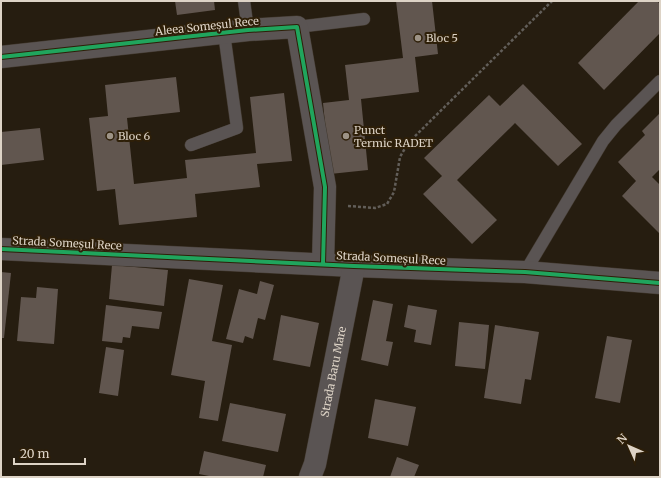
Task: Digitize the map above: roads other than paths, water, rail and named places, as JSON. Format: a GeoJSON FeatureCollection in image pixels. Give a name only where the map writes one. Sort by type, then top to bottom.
{"type":"FeatureCollection","features":[{"type":"Feature","properties":{"kind":"street","name":"Aleea Someșul Rece"},"geometry":{"type":"LineString","coordinates":[[1,57],[224,34],[248,30],[297,27]]}},
{"type":"Feature","properties":{"kind":"street"},"geometry":{"type":"LineString","coordinates":[[297,27],[325,187],[326,205],[323,264]]}},
{"type":"Feature","properties":{"kind":"street","name":"Strada Someșul Rece"},"geometry":{"type":"LineString","coordinates":[[1,249],[354,266],[525,272],[660,283]]}},
{"type":"Feature","properties":{"kind":"street","name":"Strada Baru Mare"},"geometry":{"type":"LineString","coordinates":[[310,477],[315,464],[354,266]]}},
{"type":"Feature","properties":{"kind":"lane"},"geometry":{"type":"LineString","coordinates":[[244,1],[248,30]]}},
{"type":"Feature","properties":{"kind":"lane"},"geometry":{"type":"LineString","coordinates":[[297,27],[364,18]]}},
{"type":"Feature","properties":{"kind":"lane"},"geometry":{"type":"LineString","coordinates":[[191,145],[237,128],[224,34]]}},
{"type":"Feature","properties":{"kind":"lane"},"geometry":{"type":"LineString","coordinates":[[525,272],[603,141],[616,125],[660,82]]}},
{"type":"Feature","properties":{"kind":"place","name":"Bloc 5"},"geometry":{"type":"Point","coordinates":[418,38]}},
{"type":"Feature","properties":{"kind":"place","name":"Bloc 6"},"geometry":{"type":"Point","coordinates":[110,136]}},
{"type":"Feature","properties":{"kind":"place","name":"Punct Termic RADET"},"geometry":{"type":"Point","coordinates":[346,136]}}]}
